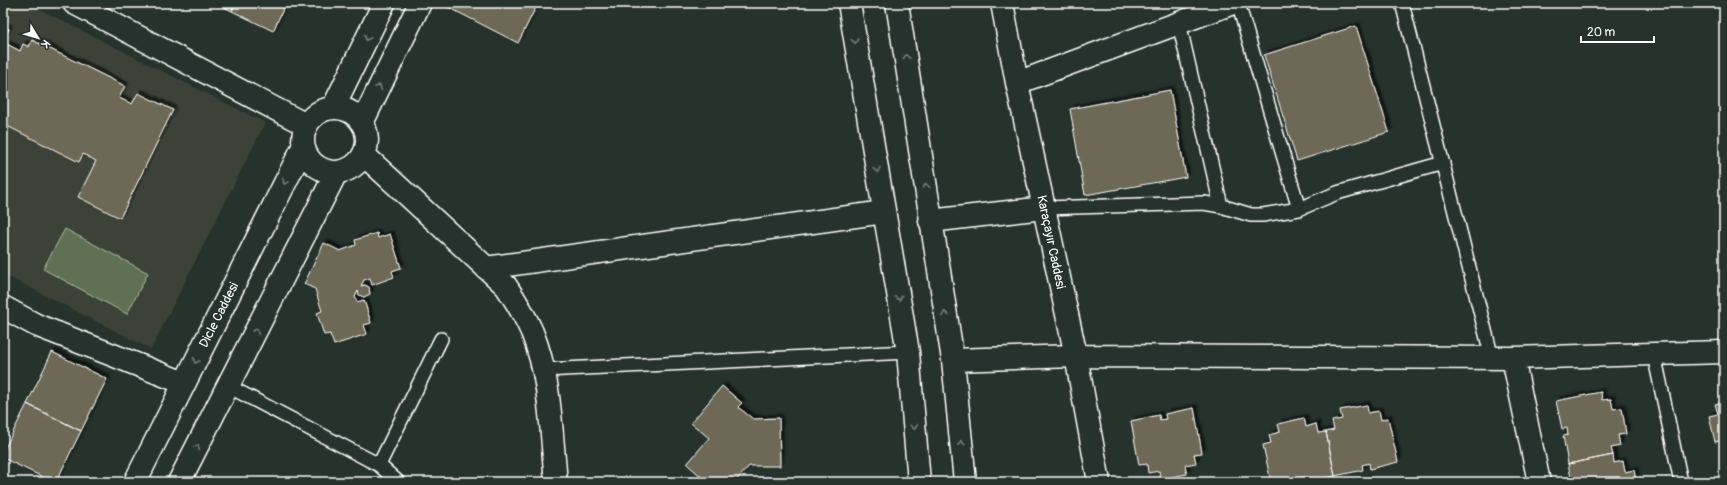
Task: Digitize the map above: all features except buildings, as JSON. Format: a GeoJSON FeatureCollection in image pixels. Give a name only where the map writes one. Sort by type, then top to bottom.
{"type":"FeatureCollection","features":[{"type":"Feature","properties":{"kind":"street"},"geometry":{"type":"LineString","coordinates":[[74,3],[306,125]]}},
{"type":"Feature","properties":{"kind":"street"},"geometry":{"type":"LineString","coordinates":[[333,108],[384,3]]}},
{"type":"Feature","properties":{"kind":"street"},"geometry":{"type":"LineString","coordinates":[[362,122],[420,3]]}},
{"type":"Feature","properties":{"kind":"street"},"geometry":{"type":"LineString","coordinates":[[849,3],[908,352],[919,482]]}},
{"type":"Feature","properties":{"kind":"street"},"geometry":{"type":"LineString","coordinates":[[897,3],[919,135],[930,221],[953,360],[965,482]]}},
{"type":"Feature","properties":{"kind":"street","name":"Karaçayır Caddesi"},"geometry":{"type":"LineString","coordinates":[[1002,3],[1017,83],[1076,356],[1099,482]]}},
{"type":"Feature","properties":{"kind":"street"},"geometry":{"type":"LineString","coordinates":[[1017,83],[1233,3]]}},
{"type":"Feature","properties":{"kind":"street"},"geometry":{"type":"LineString","coordinates":[[333,108],[344,109],[354,114],[362,122],[366,133],[367,144],[364,155],[357,164],[347,170],[336,173],[325,172],[315,166],[307,158],[303,148],[302,136],[306,125],[313,116],[322,110],[333,108]]}},
{"type":"Feature","properties":{"kind":"street","name":"Dicle Caddesi"},"geometry":{"type":"LineString","coordinates":[[135,482],[303,148]]}},
{"type":"Feature","properties":{"kind":"street"},"geometry":{"type":"LineString","coordinates":[[364,155],[506,286],[520,308],[532,331],[544,370],[556,482]]}},
{"type":"Feature","properties":{"kind":"street"},"geometry":{"type":"LineString","coordinates":[[180,482],[336,173]]}},
{"type":"Feature","properties":{"kind":"street"},"geometry":{"type":"LineString","coordinates":[[930,221],[1044,208]]}},
{"type":"Feature","properties":{"kind":"street"},"geometry":{"type":"LineString","coordinates":[[486,268],[884,212]]}},
{"type":"Feature","properties":{"kind":"street"},"geometry":{"type":"LineString","coordinates":[[3,308],[36,326],[184,383]]}},
{"type":"Feature","properties":{"kind":"street"},"geometry":{"type":"LineString","coordinates":[[953,360],[1076,356],[1503,358],[1724,352]]}},
{"type":"Feature","properties":{"kind":"street"},"geometry":{"type":"LineString","coordinates":[[1503,358],[1539,482]]}},
{"type":"Feature","properties":{"kind":"lane"},"geometry":{"type":"LineString","coordinates":[[1238,3],[1299,209]]}},
{"type":"Feature","properties":{"kind":"lane"},"geometry":{"type":"LineString","coordinates":[[1402,3],[1443,163],[1503,358]]}},
{"type":"Feature","properties":{"kind":"lane"},"geometry":{"type":"LineString","coordinates":[[1179,23],[1221,206]]}},
{"type":"Feature","properties":{"kind":"lane"},"geometry":{"type":"LineString","coordinates":[[1044,208],[1204,203],[1221,206],[1251,215],[1263,216],[1299,209],[1337,193],[1443,163]]}},
{"type":"Feature","properties":{"kind":"lane"},"geometry":{"type":"LineString","coordinates":[[379,465],[441,339]]}},
{"type":"Feature","properties":{"kind":"lane"},"geometry":{"type":"LineString","coordinates":[[544,370],[908,352]]}},
{"type":"Feature","properties":{"kind":"lane"},"geometry":{"type":"LineString","coordinates":[[1654,354],[1681,482]]}},
{"type":"Feature","properties":{"kind":"lane"},"geometry":{"type":"LineString","coordinates":[[228,386],[379,465],[398,482]]}},
{"type":"Feature","properties":{"kind":"shaded area"},"geometry":{"type":"Polygon","coordinates":[[[3,3],[27,3],[265,123],[151,349],[3,274],[3,3]]]}},
{"type":"Feature","properties":{"kind":"green space"},"geometry":{"type":"Polygon","coordinates":[[[65,229],[148,273],[127,314],[43,269],[65,229]]]}}]}
